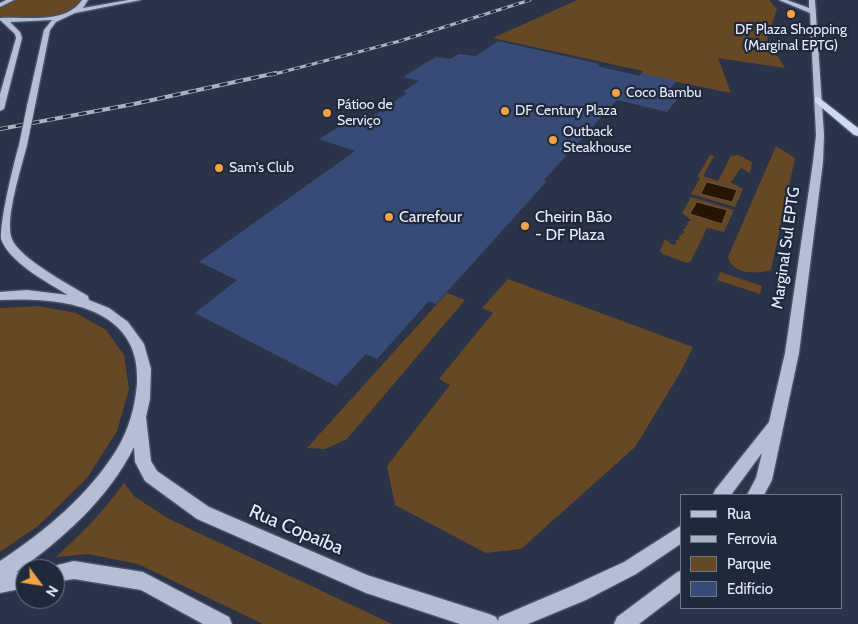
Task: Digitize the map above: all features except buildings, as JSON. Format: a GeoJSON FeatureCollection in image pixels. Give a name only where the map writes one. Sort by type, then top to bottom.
{"type":"FeatureCollection","features":[{"type":"Feature","properties":{"kind":"highway"},"geometry":{"type":"LineString","coordinates":[[818,100],[858,133]]}},
{"type":"Feature","properties":{"kind":"main road"},"geometry":{"type":"LineString","coordinates":[[0,572],[35,549],[84,505],[119,460],[140,419],[147,379],[140,346],[121,321],[21,257],[13,251],[6,239],[5,224],[47,30],[54,21],[80,8],[85,0]]}},
{"type":"Feature","properties":{"kind":"main road"},"geometry":{"type":"LineString","coordinates":[[2,19],[33,20],[138,0]]}},
{"type":"Feature","properties":{"kind":"main road"},"geometry":{"type":"LineString","coordinates":[[782,0],[813,12]]}},
{"type":"Feature","properties":{"kind":"main road","name":"Marginal Sul EPTG"},"geometry":{"type":"LineString","coordinates":[[755,494],[764,480],[792,353],[818,162],[820,135],[812,0]]}},
{"type":"Feature","properties":{"kind":"main road"},"geometry":{"type":"LineString","coordinates":[[0,109],[19,38],[18,33],[2,19]]}},
{"type":"Feature","properties":{"kind":"main road"},"geometry":{"type":"LineString","coordinates":[[0,296],[51,295],[92,304]]}},
{"type":"Feature","properties":{"kind":"main road","name":"Rua Copaíba"},"geometry":{"type":"LineString","coordinates":[[140,419],[143,462],[151,476],[203,513],[366,584],[490,624]]}},
{"type":"Feature","properties":{"kind":"main road"},"geometry":{"type":"LineString","coordinates":[[722,494],[776,423]]}},
{"type":"Feature","properties":{"kind":"main road"},"geometry":{"type":"LineString","coordinates":[[506,624],[579,593],[630,568],[680,534]]}},
{"type":"Feature","properties":{"kind":"main road"},"geometry":{"type":"LineString","coordinates":[[65,571],[74,570],[102,573],[143,581],[222,624]]}},
{"type":"Feature","properties":{"kind":"main road"},"geometry":{"type":"LineString","coordinates":[[0,584],[15,580]]}},
{"type":"Feature","properties":{"kind":"main road"},"geometry":{"type":"LineString","coordinates":[[624,624],[680,581]]}},
{"type":"Feature","properties":{"kind":"green space"},"geometry":{"type":"Polygon","coordinates":[[[15,0],[81,1],[67,12],[57,15],[24,18],[5,18],[0,16],[0,7],[15,0]]]}},
{"type":"Feature","properties":{"kind":"green space"},"geometry":{"type":"Polygon","coordinates":[[[577,0],[769,0],[777,9],[767,40],[785,68],[718,58],[731,93],[658,78],[638,78],[643,71],[493,38],[577,0]]]}},
{"type":"Feature","properties":{"kind":"green space"},"geometry":{"type":"Polygon","coordinates":[[[776,146],[795,158],[771,270],[746,272],[734,267],[728,257],[776,146]]]}},
{"type":"Feature","properties":{"kind":"green space"},"geometry":{"type":"Polygon","coordinates":[[[710,155],[714,156],[703,176],[718,181],[731,156],[738,155],[752,162],[750,173],[741,168],[730,182],[743,189],[735,207],[691,194],[700,178],[697,177],[710,155]]]}},
{"type":"Feature","properties":{"kind":"green space"},"geometry":{"type":"Polygon","coordinates":[[[691,197],[734,210],[724,232],[707,228],[691,261],[687,263],[663,254],[660,251],[665,239],[673,245],[677,243],[675,241],[680,239],[678,237],[685,232],[682,230],[687,228],[685,226],[689,225],[687,222],[691,220],[682,213],[691,197]]]}},
{"type":"Feature","properties":{"kind":"green space"},"geometry":{"type":"Polygon","coordinates":[[[720,272],[762,286],[760,294],[717,280],[720,272]]]}},
{"type":"Feature","properties":{"kind":"green space"},"geometry":{"type":"Polygon","coordinates":[[[508,279],[693,347],[680,373],[635,447],[521,549],[486,553],[395,505],[387,466],[450,385],[439,379],[493,313],[482,308],[508,279]]]}},
{"type":"Feature","properties":{"kind":"green space"},"geometry":{"type":"Polygon","coordinates":[[[447,293],[465,300],[347,439],[325,449],[307,448],[447,293]]]}},
{"type":"Feature","properties":{"kind":"green space"},"geometry":{"type":"Polygon","coordinates":[[[38,306],[76,313],[106,330],[124,355],[129,389],[117,431],[87,478],[38,526],[0,552],[0,308],[38,306]]]}},
{"type":"Feature","properties":{"kind":"green space"},"geometry":{"type":"Polygon","coordinates":[[[124,483],[135,497],[169,519],[392,624],[263,624],[138,564],[88,554],[56,557],[92,522],[124,483]]]}},
{"type":"Feature","properties":{"kind":"shaded area"},"geometry":{"type":"Polygon","coordinates":[[[707,182],[737,190],[732,202],[701,194],[707,182]]]}},
{"type":"Feature","properties":{"kind":"shaded area"},"geometry":{"type":"Polygon","coordinates":[[[697,202],[727,210],[722,224],[690,214],[697,202]]]}},
{"type":"Feature","properties":{"kind":"railway"},"geometry":{"type":"LineString","coordinates":[[271,75],[400,41],[530,0]]}},
{"type":"Feature","properties":{"kind":"railway"},"geometry":{"type":"LineString","coordinates":[[0,129],[134,104],[276,73]]}},
{"type":"Feature","properties":{"kind":"place","name":"DF Plaza Shopping (Marginal EPTG)"},"geometry":{"type":"Point","coordinates":[791,14]}},
{"type":"Feature","properties":{"kind":"place","name":"Coco Bambu"},"geometry":{"type":"Point","coordinates":[616,93]}},
{"type":"Feature","properties":{"kind":"place","name":"DF Century Plaza"},"geometry":{"type":"Point","coordinates":[505,111]}},
{"type":"Feature","properties":{"kind":"place","name":"Pátioo de Serviço"},"geometry":{"type":"Point","coordinates":[327,113]}},
{"type":"Feature","properties":{"kind":"place","name":"Outback Steakhouse"},"geometry":{"type":"Point","coordinates":[553,140]}},
{"type":"Feature","properties":{"kind":"place","name":"Sam's Club"},"geometry":{"type":"Point","coordinates":[219,168]}},
{"type":"Feature","properties":{"kind":"place","name":"Carrefour"},"geometry":{"type":"Point","coordinates":[389,217]}},
{"type":"Feature","properties":{"kind":"place","name":"Cheirin Bão - DF Plaza"},"geometry":{"type":"Point","coordinates":[525,226]}}]}
